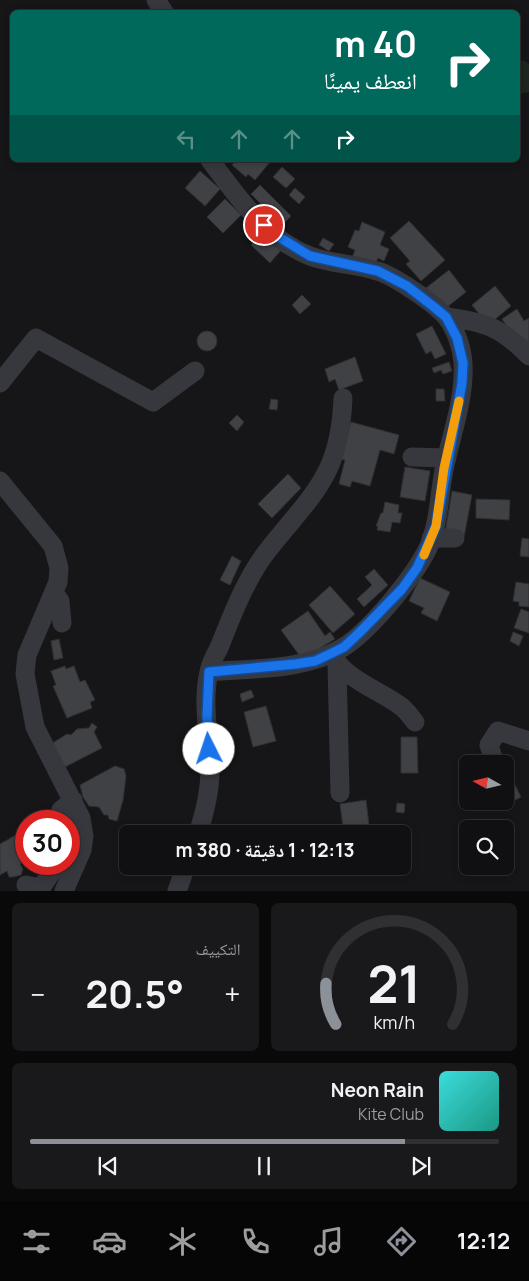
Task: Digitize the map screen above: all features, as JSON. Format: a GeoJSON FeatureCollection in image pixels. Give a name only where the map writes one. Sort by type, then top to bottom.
{"type":"FeatureCollection","features":[{"type":"Feature","properties":{"kind":"street"},"geometry":{"type":"LineString","coordinates":[[214,162],[236,194],[274,234],[310,256],[378,271],[407,286],[446,317],[457,338],[463,363],[454,430],[447,458],[436,526],[432,538],[417,568],[402,589],[334,659],[340,792]]}},
{"type":"Feature","properties":{"kind":"street"},"geometry":{"type":"LineString","coordinates":[[446,317],[477,321],[496,328],[529,356]]}},
{"type":"Feature","properties":{"kind":"street"},"geometry":{"type":"LineString","coordinates":[[0,383],[36,338],[152,402],[195,371]]}},
{"type":"Feature","properties":{"kind":"street"},"geometry":{"type":"LineString","coordinates":[[200,825],[209,792],[210,765],[207,716],[209,672],[252,576],[267,551],[312,498],[328,474],[337,450],[342,421],[343,398]]}},
{"type":"Feature","properties":{"kind":"street"},"geometry":{"type":"LineString","coordinates":[[412,457],[447,458]]}},
{"type":"Feature","properties":{"kind":"street"},"geometry":{"type":"LineString","coordinates":[[0,481],[52,546],[59,568],[58,582],[28,655],[25,674],[35,727],[81,818],[84,836],[82,850],[64,891]]}},
{"type":"Feature","properties":{"kind":"street"},"geometry":{"type":"LineString","coordinates":[[432,538],[455,538]]}},
{"type":"Feature","properties":{"kind":"street"},"geometry":{"type":"LineString","coordinates":[[54,593],[60,601],[62,623]]}},
{"type":"Feature","properties":{"kind":"street"},"geometry":{"type":"LineString","coordinates":[[209,672],[334,659],[354,677],[402,706],[415,722]]}},
{"type":"Feature","properties":{"kind":"street"},"geometry":{"type":"LineString","coordinates":[[492,755],[489,745],[498,731],[529,741]]}},
{"type":"Feature","properties":{"kind":"street"},"geometry":{"type":"LineString","coordinates":[[61,810],[73,800]]}},
{"type":"Feature","properties":{"kind":"street"},"geometry":{"type":"LineString","coordinates":[[26,885],[41,888],[50,875]]}},
{"type":"Feature","properties":{"kind":"street"},"geometry":{"type":"LineString","coordinates":[[177,891],[183,875]]}},
{"type":"Feature","properties":{"kind":"shaded area"},"geometry":{"type":"Polygon","coordinates":[[[520,61],[525,61],[529,64],[529,92],[520,94],[520,61]]]}},
{"type":"Feature","properties":{"kind":"building"},"geometry":{"type":"Polygon","coordinates":[[[235,162],[270,162],[255,180],[248,174],[246,177],[232,165],[235,162]]]}},
{"type":"Feature","properties":{"kind":"building"},"geometry":{"type":"Polygon","coordinates":[[[282,167],[295,179],[286,188],[273,177],[282,167]]]}},
{"type":"Feature","properties":{"kind":"building"},"geometry":{"type":"Polygon","coordinates":[[[200,171],[220,189],[205,206],[185,188],[200,171]]]}},
{"type":"Feature","properties":{"kind":"building"},"geometry":{"type":"Polygon","coordinates":[[[260,185],[291,216],[282,225],[251,194],[260,185]]]}},
{"type":"Feature","properties":{"kind":"building"},"geometry":{"type":"Polygon","coordinates":[[[295,188],[305,197],[299,204],[289,195],[295,188]]]}},
{"type":"Feature","properties":{"kind":"building"},"geometry":{"type":"Polygon","coordinates":[[[225,199],[241,215],[223,233],[207,217],[225,199]]]}},
{"type":"Feature","properties":{"kind":"building"},"geometry":{"type":"Polygon","coordinates":[[[409,221],[445,260],[421,281],[406,264],[410,261],[390,238],[409,221]]]}},
{"type":"Feature","properties":{"kind":"building"},"geometry":{"type":"Polygon","coordinates":[[[362,222],[385,232],[380,245],[389,249],[384,261],[378,258],[374,267],[352,258],[355,250],[348,247],[355,230],[359,231],[362,222]]]}},
{"type":"Feature","properties":{"kind":"building"},"geometry":{"type":"Polygon","coordinates":[[[264,231],[283,248],[270,263],[251,245],[264,231]]]}},
{"type":"Feature","properties":{"kind":"building"},"geometry":{"type":"Polygon","coordinates":[[[323,238],[334,244],[329,251],[319,245],[323,238]]]}},
{"type":"Feature","properties":{"kind":"building"},"geometry":{"type":"Polygon","coordinates":[[[449,270],[466,292],[442,311],[426,288],[449,270]]]}},
{"type":"Feature","properties":{"kind":"building"},"geometry":{"type":"Polygon","coordinates":[[[495,286],[511,306],[488,325],[472,305],[495,286]]]}},
{"type":"Feature","properties":{"kind":"building"},"geometry":{"type":"Polygon","coordinates":[[[302,295],[311,304],[300,314],[292,305],[302,295]]]}},
{"type":"Feature","properties":{"kind":"building"},"geometry":{"type":"Polygon","coordinates":[[[517,309],[524,321],[529,318],[529,347],[516,340],[502,319],[517,309]]]}},
{"type":"Feature","properties":{"kind":"building"},"geometry":{"type":"Polygon","coordinates":[[[432,326],[446,354],[435,359],[431,351],[426,354],[416,334],[432,326]]]}},
{"type":"Feature","properties":{"kind":"building"},"geometry":{"type":"Polygon","coordinates":[[[203,331],[211,331],[217,337],[217,345],[211,351],[203,351],[197,345],[197,337],[203,331]]]}},
{"type":"Feature","properties":{"kind":"building"},"geometry":{"type":"Polygon","coordinates":[[[355,357],[363,381],[339,390],[335,379],[329,382],[325,369],[355,357]]]}},
{"type":"Feature","properties":{"kind":"building"},"geometry":{"type":"Polygon","coordinates":[[[449,362],[452,371],[443,374],[441,370],[434,373],[432,368],[449,362]]]}},
{"type":"Feature","properties":{"kind":"building"},"geometry":{"type":"Polygon","coordinates":[[[436,389],[444,389],[445,401],[436,401],[436,389]]]}},
{"type":"Feature","properties":{"kind":"building"},"geometry":{"type":"Polygon","coordinates":[[[271,399],[278,400],[277,410],[269,409],[271,399]]]}},
{"type":"Feature","properties":{"kind":"building"},"geometry":{"type":"Polygon","coordinates":[[[237,415],[244,422],[237,431],[229,423],[237,415]]]}},
{"type":"Feature","properties":{"kind":"building"},"geometry":{"type":"Polygon","coordinates":[[[351,422],[399,435],[394,454],[380,450],[370,486],[352,481],[350,487],[339,484],[345,460],[341,459],[351,422]]]}},
{"type":"Feature","properties":{"kind":"building"},"geometry":{"type":"Polygon","coordinates":[[[405,467],[430,471],[425,501],[400,497],[405,467]]]}},
{"type":"Feature","properties":{"kind":"building"},"geometry":{"type":"Polygon","coordinates":[[[288,474],[301,488],[272,518],[258,504],[288,474]]]}},
{"type":"Feature","properties":{"kind":"building"},"geometry":{"type":"Polygon","coordinates":[[[452,491],[472,495],[464,537],[445,533],[452,491]]]}},
{"type":"Feature","properties":{"kind":"building"},"geometry":{"type":"Polygon","coordinates":[[[476,499],[510,500],[509,520],[476,518],[476,499]]]}},
{"type":"Feature","properties":{"kind":"building"},"geometry":{"type":"Polygon","coordinates":[[[385,502],[399,505],[398,513],[402,513],[400,523],[392,522],[390,532],[377,530],[378,526],[376,526],[381,513],[383,513],[385,502]]]}},
{"type":"Feature","properties":{"kind":"building"},"geometry":{"type":"Polygon","coordinates":[[[522,538],[529,539],[529,557],[520,556],[522,538]]]}},
{"type":"Feature","properties":{"kind":"building"},"geometry":{"type":"Polygon","coordinates":[[[232,556],[241,561],[230,585],[220,580],[232,556]]]}},
{"type":"Feature","properties":{"kind":"building"},"geometry":{"type":"Polygon","coordinates":[[[374,569],[388,585],[364,607],[357,599],[372,585],[365,577],[374,569]]]}},
{"type":"Feature","properties":{"kind":"building"},"geometry":{"type":"Polygon","coordinates":[[[420,578],[450,592],[437,621],[421,613],[424,608],[409,601],[420,578]]]}},
{"type":"Feature","properties":{"kind":"building"},"geometry":{"type":"Polygon","coordinates":[[[516,582],[529,584],[529,607],[519,606],[519,602],[513,601],[516,582]]]}},
{"type":"Feature","properties":{"kind":"building"},"geometry":{"type":"Polygon","coordinates":[[[330,586],[355,614],[333,633],[309,605],[330,586]]]}},
{"type":"Feature","properties":{"kind":"building"},"geometry":{"type":"Polygon","coordinates":[[[521,609],[529,612],[529,633],[514,628],[521,609]]]}},
{"type":"Feature","properties":{"kind":"building"},"geometry":{"type":"Polygon","coordinates":[[[308,611],[325,636],[330,632],[335,639],[302,659],[281,630],[308,611]]]}},
{"type":"Feature","properties":{"kind":"building"},"geometry":{"type":"Polygon","coordinates":[[[513,632],[523,636],[519,646],[510,641],[513,632]]]}},
{"type":"Feature","properties":{"kind":"building"},"geometry":{"type":"Polygon","coordinates":[[[59,639],[63,658],[54,660],[51,641],[59,639]]]}},
{"type":"Feature","properties":{"kind":"building"},"geometry":{"type":"Polygon","coordinates":[[[65,666],[66,669],[74,666],[80,682],[85,680],[95,700],[90,702],[92,708],[67,718],[53,686],[56,685],[51,671],[65,666]]]}},
{"type":"Feature","properties":{"kind":"building"},"geometry":{"type":"Polygon","coordinates":[[[251,690],[254,697],[242,702],[240,694],[251,690]]]}},
{"type":"Feature","properties":{"kind":"building"},"geometry":{"type":"Polygon","coordinates":[[[266,706],[276,741],[253,747],[244,712],[266,706]]]}},
{"type":"Feature","properties":{"kind":"building"},"geometry":{"type":"Polygon","coordinates":[[[92,723],[97,727],[94,732],[102,748],[61,769],[51,744],[67,734],[71,735],[77,729],[89,728],[92,723]]]}},
{"type":"Feature","properties":{"kind":"building"},"geometry":{"type":"Polygon","coordinates":[[[401,737],[417,737],[418,773],[401,773],[401,737]]]}},
{"type":"Feature","properties":{"kind":"building"},"geometry":{"type":"Polygon","coordinates":[[[115,766],[124,769],[126,776],[123,800],[117,821],[109,819],[108,815],[104,815],[99,807],[89,806],[83,797],[80,785],[115,766]]]}},
{"type":"Feature","properties":{"kind":"building"},"geometry":{"type":"Polygon","coordinates":[[[514,783],[521,797],[514,800],[514,783]]]}},
{"type":"Feature","properties":{"kind":"building"},"geometry":{"type":"Polygon","coordinates":[[[366,800],[369,825],[343,825],[340,804],[366,800]]]}},
{"type":"Feature","properties":{"kind":"building"},"geometry":{"type":"Polygon","coordinates":[[[397,803],[405,804],[404,813],[396,812],[397,803]]]}},
{"type":"Feature","properties":{"kind":"building"},"geometry":{"type":"Polygon","coordinates":[[[15,836],[15,875],[21,875],[9,877],[7,871],[0,875],[0,844],[15,836]]]}},
{"type":"Feature","properties":{"kind":"slow traffic"},"geometry":{"type":"LineString","coordinates":[[424,555],[436,526],[444,468],[459,401]]}},
{"type":"Feature","properties":{"kind":"route"},"geometry":{"type":"LineString","coordinates":[[209,749],[207,716],[209,672],[296,664],[315,661],[330,654],[344,647],[360,632],[402,589],[417,568],[436,526],[444,468],[454,430],[462,383],[463,363],[457,338],[446,317],[434,307],[407,286],[378,271],[310,256],[274,234],[264,225]]}}]}
